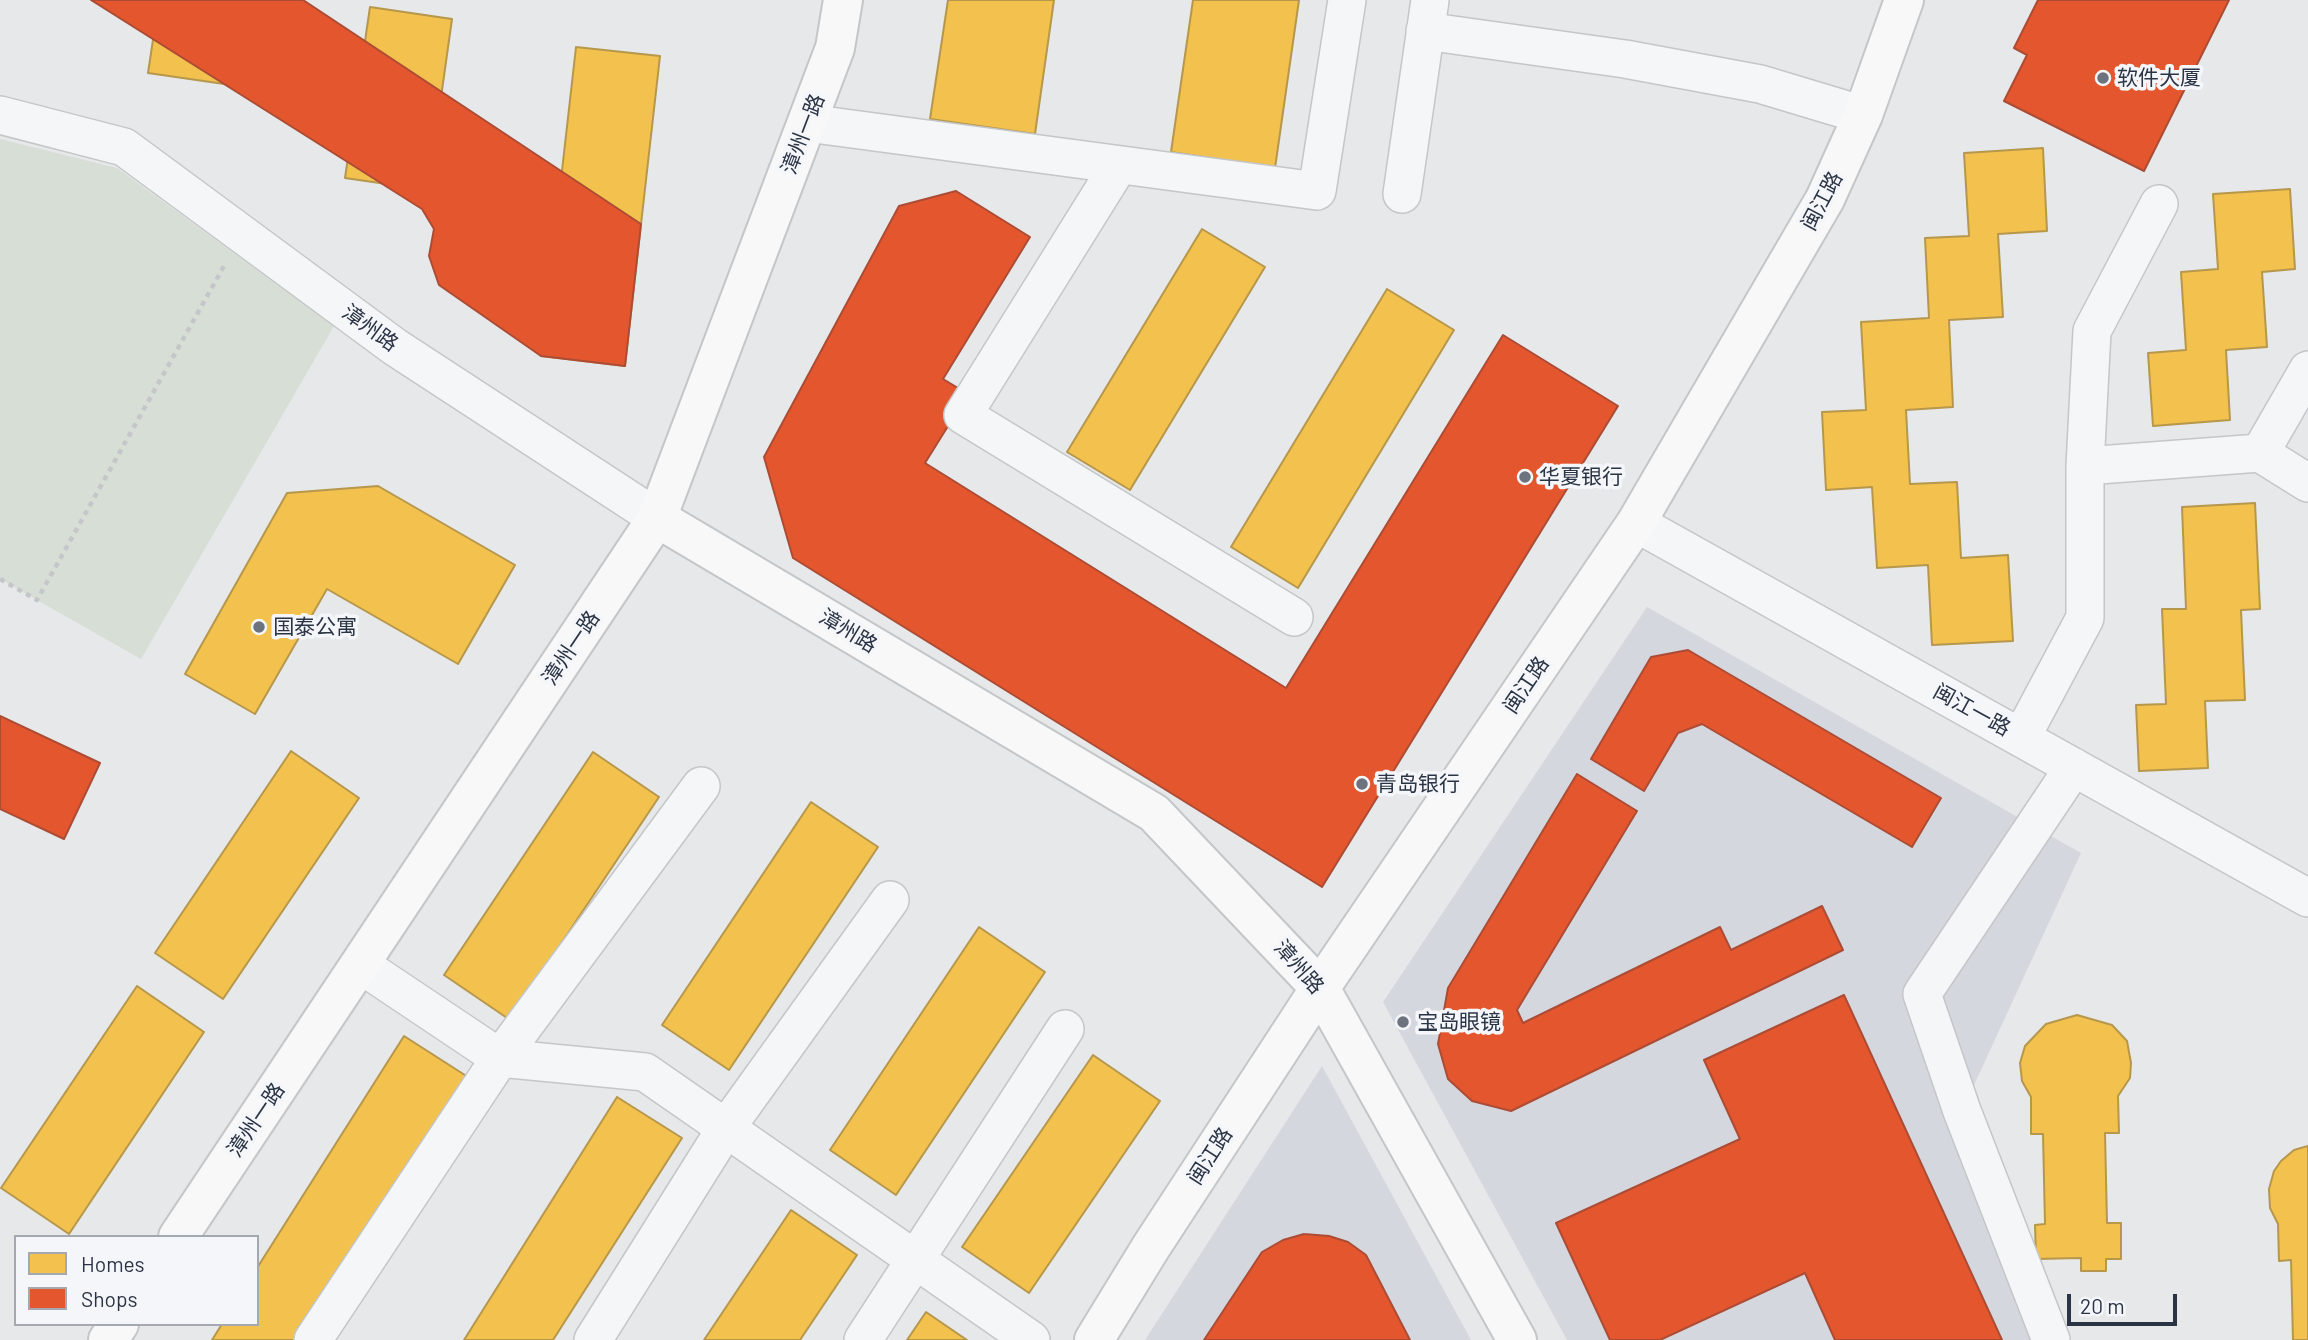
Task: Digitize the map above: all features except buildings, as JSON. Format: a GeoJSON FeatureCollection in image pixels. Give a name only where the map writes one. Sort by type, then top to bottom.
{"type":"FeatureCollection","features":[{"type":"Feature","properties":{"kind":"street"},"geometry":{"type":"LineString","coordinates":[[807,123],[1317,191],[1347,0]]}},
{"type":"Feature","properties":{"kind":"street","name":"闽江路"},"geometry":{"type":"LineString","coordinates":[[1094,1340],[1151,1247],[1320,988],[1636,523],[1825,199],[1863,115],[1904,0]]}},
{"type":"Feature","properties":{"kind":"street","name":"漳州一路"},"geometry":{"type":"LineString","coordinates":[[179,1235],[657,518],[835,48],[838,1]]}},
{"type":"Feature","properties":{"kind":"street"},"geometry":{"type":"LineString","coordinates":[[1402,194],[1428,16],[1625,59],[1760,84],[1863,115]]}},
{"type":"Feature","properties":{"kind":"street","name":"漳州路"},"geometry":{"type":"LineString","coordinates":[[0,115],[124,147],[396,347],[657,518],[1154,813],[1320,988],[1517,1340]]}},
{"type":"Feature","properties":{"kind":"street"},"geometry":{"type":"LineString","coordinates":[[1119,165],[962,415],[1294,617]]}},
{"type":"Feature","properties":{"kind":"street"},"geometry":{"type":"LineString","coordinates":[[2021,738],[2085,618],[2085,466],[2092,331],[2159,204]]}},
{"type":"Feature","properties":{"kind":"street"},"geometry":{"type":"LineString","coordinates":[[2260,453],[2308,370]]}},
{"type":"Feature","properties":{"kind":"street"},"geometry":{"type":"LineString","coordinates":[[2085,466],[2260,453],[2308,483]]}},
{"type":"Feature","properties":{"kind":"street","name":"闽江一路"},"geometry":{"type":"LineString","coordinates":[[1636,523],[2308,898]]}},
{"type":"Feature","properties":{"kind":"street"},"geometry":{"type":"LineString","coordinates":[[2051,1340],[1962,1111],[1922,994],[2074,767]]}},
{"type":"Feature","properties":{"kind":"street"},"geometry":{"type":"LineString","coordinates":[[313,1340],[500,1058],[701,786]]}},
{"type":"Feature","properties":{"kind":"street"},"geometry":{"type":"LineString","coordinates":[[593,1340],[726,1128],[890,900]]}},
{"type":"Feature","properties":{"kind":"street"},"geometry":{"type":"LineString","coordinates":[[361,965],[500,1058],[645,1072],[1031,1340]]}},
{"type":"Feature","properties":{"kind":"street"},"geometry":{"type":"LineString","coordinates":[[863,1340],[1065,1028]]}},
{"type":"Feature","properties":{"kind":"path"},"geometry":{"type":"LineString","coordinates":[[0,579],[37,600],[242,234]]}},
{"type":"Feature","properties":{"kind":"shaded area"},"geometry":{"type":"Polygon","coordinates":[[[0,139],[117,168],[334,326],[141,659],[0,579],[0,139]]]}},
{"type":"Feature","properties":{"kind":"shaded area"},"geometry":{"type":"Polygon","coordinates":[[[1647,607],[2081,853],[1962,1111],[2051,1340],[1567,1340],[1383,1002],[1647,607]]]}},
{"type":"Feature","properties":{"kind":"shaded area"},"geometry":{"type":"Polygon","coordinates":[[[1322,1066],[1471,1340],[1145,1340],[1322,1066]]]}},
{"type":"Feature","properties":{"kind":"place","name":"软件大厦"},"geometry":{"type":"Point","coordinates":[2103,78]}},
{"type":"Feature","properties":{"kind":"place","name":"华夏银行"},"geometry":{"type":"Point","coordinates":[1525,477]}},
{"type":"Feature","properties":{"kind":"place","name":"国泰公寓"},"geometry":{"type":"Point","coordinates":[259,627]}},
{"type":"Feature","properties":{"kind":"place","name":"青岛银行"},"geometry":{"type":"Point","coordinates":[1362,784]}},
{"type":"Feature","properties":{"kind":"place","name":"宝岛眼镜"},"geometry":{"type":"Point","coordinates":[1403,1022]}}]}
